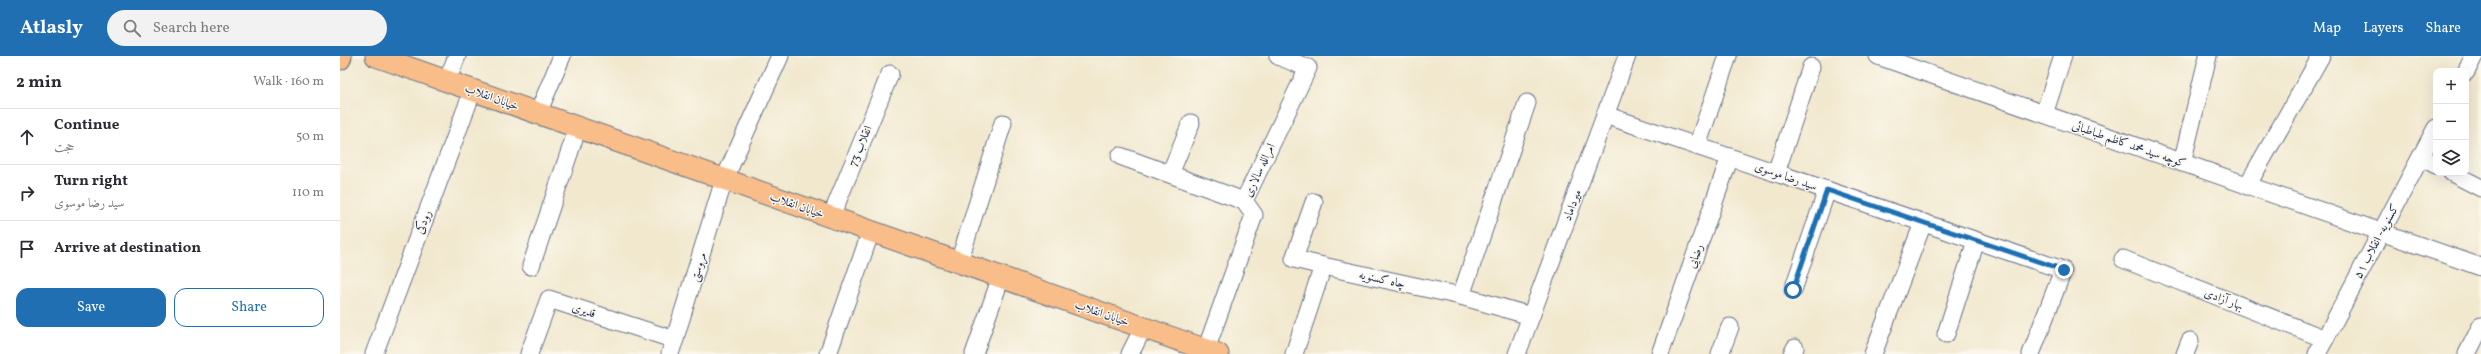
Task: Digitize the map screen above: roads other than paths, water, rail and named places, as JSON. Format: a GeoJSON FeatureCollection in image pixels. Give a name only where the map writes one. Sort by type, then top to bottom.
{"type":"FeatureCollection","features":[{"type":"Feature","properties":{"kind":"main road","name":"خیابان انقلاب"},"geometry":{"type":"LineString","coordinates":[[376,56],[1212,352]]}},
{"type":"Feature","properties":{"kind":"street"},"geometry":{"type":"LineString","coordinates":[[447,81],[457,56]]}},
{"type":"Feature","properties":{"kind":"street"},"geometry":{"type":"LineString","coordinates":[[538,113],[562,56]]}},
{"type":"Feature","properties":{"kind":"street","name":"مروستی"},"geometry":{"type":"LineString","coordinates":[[673,347],[724,180],[780,56]]}},
{"type":"Feature","properties":{"kind":"street","name":"امرالله سالاری"},"geometry":{"type":"LineString","coordinates":[[1212,352],[1254,215],[1244,201],[1308,68],[1278,56]]}},
{"type":"Feature","properties":{"kind":"street","name":"میرداماد"},"geometry":{"type":"LineString","coordinates":[[1517,354],[1627,56]]}},
{"type":"Feature","properties":{"kind":"street"},"geometry":{"type":"LineString","coordinates":[[1697,146],[1728,56]]}},
{"type":"Feature","properties":{"kind":"street","name":"کوچه سید محمد کاظم طباطبائی"},"geometry":{"type":"LineString","coordinates":[[1878,56],[2481,267]]}},
{"type":"Feature","properties":{"kind":"street"},"geometry":{"type":"LineString","coordinates":[[2044,114],[2063,56]]}},
{"type":"Feature","properties":{"kind":"street"},"geometry":{"type":"LineString","coordinates":[[2182,163],[2208,56]]}},
{"type":"Feature","properties":{"kind":"street"},"geometry":{"type":"LineString","coordinates":[[2247,186],[2321,56]]}},
{"type":"Feature","properties":{"kind":"street"},"geometry":{"type":"LineString","coordinates":[[2468,68],[2474,56]]}},
{"type":"Feature","properties":{"kind":"street"},"geometry":{"type":"LineString","coordinates":[[1776,172],[1811,67]]}},
{"type":"Feature","properties":{"kind":"street","name":"انقلاب 73"},"geometry":{"type":"LineString","coordinates":[[831,217],[890,74]]}},
{"type":"Feature","properties":{"kind":"street","name":"رودکی"},"geometry":{"type":"LineString","coordinates":[[374,354],[473,90]]}},
{"type":"Feature","properties":{"kind":"street"},"geometry":{"type":"LineString","coordinates":[[1461,296],[1526,103]]}},
{"type":"Feature","properties":{"kind":"street","name":"سید رضا موسوی"},"geometry":{"type":"LineString","coordinates":[[1606,115],[2064,270],[2031,354]]}},
{"type":"Feature","properties":{"kind":"street"},"geometry":{"type":"LineString","coordinates":[[958,262],[1003,123]]}},
{"type":"Feature","properties":{"kind":"street"},"geometry":{"type":"LineString","coordinates":[[1170,174],[1191,123]]}},
{"type":"Feature","properties":{"kind":"street"},"geometry":{"type":"LineString","coordinates":[[531,266],[578,127]]}},
{"type":"Feature","properties":{"kind":"street","name":"کسنویه- انقلاب ۵۱"},"geometry":{"type":"LineString","coordinates":[[2317,354],[2433,134]]}},
{"type":"Feature","properties":{"kind":"street"},"geometry":{"type":"LineString","coordinates":[[1120,156],[1244,201]]}},
{"type":"Feature","properties":{"kind":"street","name":"رضایی"},"geometry":{"type":"LineString","coordinates":[[1660,354],[1730,157]]}},
{"type":"Feature","properties":{"kind":"street"},"geometry":{"type":"LineString","coordinates":[[2421,157],[2433,163]]}},
{"type":"Feature","properties":{"kind":"street"},"geometry":{"type":"LineString","coordinates":[[2458,176],[2481,188]]}},
{"type":"Feature","properties":{"kind":"street"},"geometry":{"type":"LineString","coordinates":[[1793,290],[1827,190]]}},
{"type":"Feature","properties":{"kind":"street","name":"چاه کسنویه"},"geometry":{"type":"LineString","coordinates":[[1314,202],[1294,259],[1461,296],[1531,316]]}},
{"type":"Feature","properties":{"kind":"street"},"geometry":{"type":"LineString","coordinates":[[1873,354],[1923,223]]}},
{"type":"Feature","properties":{"kind":"street"},"geometry":{"type":"LineString","coordinates":[[828,354],[871,231]]}},
{"type":"Feature","properties":{"kind":"street"},"geometry":{"type":"LineString","coordinates":[[1946,334],[1976,241]]}},
{"type":"Feature","properties":{"kind":"street","name":"بهار آزادی"},"geometry":{"type":"LineString","coordinates":[[2123,259],[2324,339]]}},
{"type":"Feature","properties":{"kind":"street"},"geometry":{"type":"LineString","coordinates":[[1294,354],[1322,266]]}},
{"type":"Feature","properties":{"kind":"street"},"geometry":{"type":"LineString","coordinates":[[974,354],[1001,277]]}},
{"type":"Feature","properties":{"kind":"street","name":"قدیری"},"geometry":{"type":"LineString","coordinates":[[529,354],[549,299],[673,347]]}},
{"type":"Feature","properties":{"kind":"street"},"geometry":{"type":"LineString","coordinates":[[2466,354],[2481,326]]}},
{"type":"Feature","properties":{"kind":"street"},"geometry":{"type":"LineString","coordinates":[[1720,354],[1730,327]]}},
{"type":"Feature","properties":{"kind":"street"},"geometry":{"type":"LineString","coordinates":[[1130,354],[1143,328]]}}]}
